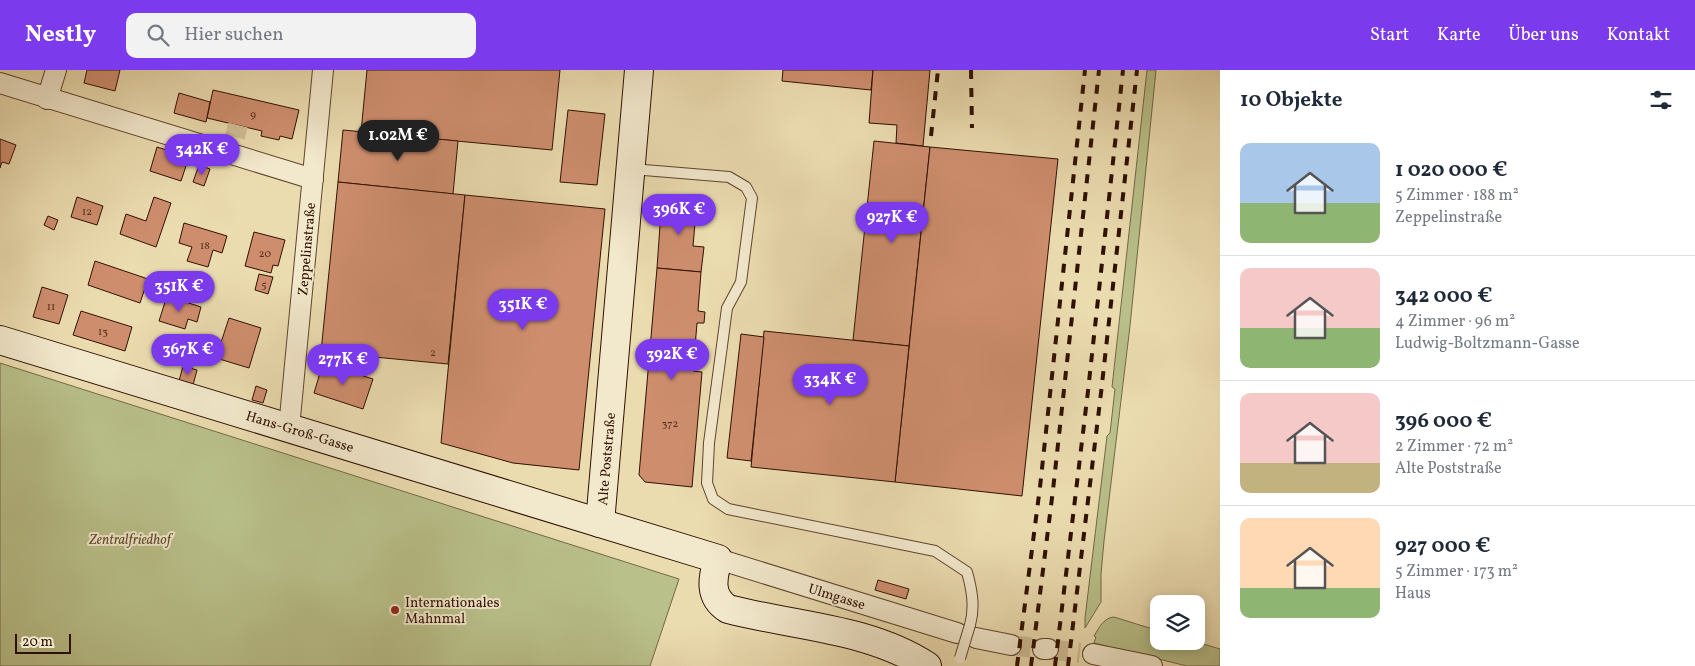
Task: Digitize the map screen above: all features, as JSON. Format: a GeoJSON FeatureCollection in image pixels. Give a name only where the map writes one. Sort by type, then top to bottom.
{"type":"FeatureCollection","features":[{"type":"Feature","properties":{"kind":"street"},"geometry":{"type":"LineString","coordinates":[[47,99],[56,70]]}},
{"type":"Feature","properties":{"kind":"street","name":"Zeppelinstraße"},"geometry":{"type":"LineString","coordinates":[[289,428],[323,70]]}},
{"type":"Feature","properties":{"kind":"street","name":"Alte Poststraße"},"geometry":{"type":"LineString","coordinates":[[639,70],[600,523],[718,559]]}},
{"type":"Feature","properties":{"kind":"street"},"geometry":{"type":"LineString","coordinates":[[0,83],[47,99],[313,179]]}},
{"type":"Feature","properties":{"kind":"street","name":"Hans-Groß-Gasse"},"geometry":{"type":"LineString","coordinates":[[0,340],[600,523]]}},
{"type":"Feature","properties":{"kind":"street"},"geometry":{"type":"LineString","coordinates":[[718,559],[713,589],[720,604],[728,609],[832,630],[884,645],[927,666]]}},
{"type":"Feature","properties":{"kind":"street","name":"Ulmgasse"},"geometry":{"type":"LineString","coordinates":[[718,559],[1011,645]]}},
{"type":"Feature","properties":{"kind":"street"},"geometry":{"type":"LineString","coordinates":[[1085,654],[1152,666]]}},
{"type":"Feature","properties":{"kind":"lane"},"geometry":{"type":"LineString","coordinates":[[631,169],[729,177],[746,188],[752,198],[741,282],[727,308],[711,424],[707,483],[713,499],[728,509],[935,552],[967,572],[973,593],[972,618],[958,662]]}},
{"type":"Feature","properties":{"kind":"green space"},"geometry":{"type":"Polygon","coordinates":[[[1147,70],[1156,70],[1130,326],[1104,541],[1101,602],[1085,628],[1107,436],[1110,433],[1115,389],[1112,387],[1147,70]]]}},
{"type":"Feature","properties":{"kind":"green space","name":"Zentralfriedhof"},"geometry":{"type":"Polygon","coordinates":[[[0,363],[679,579],[650,666],[0,666],[0,363]]]}},
{"type":"Feature","properties":{"kind":"green space"},"geometry":{"type":"Polygon","coordinates":[[[1114,617],[1150,628],[1150,650],[1205,650],[1205,645],[1220,649],[1220,666],[1187,666],[1094,643],[1096,637],[1094,636],[1102,624],[1114,617]]]}},
{"type":"Feature","properties":{"kind":"building"},"geometry":{"type":"Polygon","coordinates":[[[87,70],[120,70],[115,91],[84,83],[87,70]]]}},
{"type":"Feature","properties":{"kind":"building"},"geometry":{"type":"Polygon","coordinates":[[[367,70],[560,70],[552,150],[361,132],[367,70]]]}},
{"type":"Feature","properties":{"kind":"building"},"geometry":{"type":"Polygon","coordinates":[[[783,70],[873,70],[871,90],[782,81],[783,70]]]}},
{"type":"Feature","properties":{"kind":"building"},"geometry":{"type":"Polygon","coordinates":[[[873,70],[930,70],[923,146],[896,143],[897,125],[869,123],[873,70]]]}},
{"type":"Feature","properties":{"kind":"building"},"geometry":{"type":"Polygon","coordinates":[[[213,90],[299,110],[292,139],[280,136],[279,140],[261,136],[262,131],[207,118],[213,90]]]}},
{"type":"Feature","properties":{"kind":"building"},"geometry":{"type":"Polygon","coordinates":[[[179,93],[210,102],[206,122],[174,113],[179,93]]]}},
{"type":"Feature","properties":{"kind":"building"},"geometry":{"type":"Polygon","coordinates":[[[568,110],[605,114],[597,185],[560,182],[568,110]]]}},
{"type":"Feature","properties":{"kind":"building"},"geometry":{"type":"Polygon","coordinates":[[[343,130],[458,141],[453,194],[338,182],[343,130]]]}},
{"type":"Feature","properties":{"kind":"building"},"geometry":{"type":"Polygon","coordinates":[[[0,139],[16,145],[9,164],[2,162],[0,168],[0,139]]]}},
{"type":"Feature","properties":{"kind":"building"},"geometry":{"type":"Polygon","coordinates":[[[874,141],[930,147],[909,346],[853,340],[874,141]]]}},
{"type":"Feature","properties":{"kind":"building"},"geometry":{"type":"Polygon","coordinates":[[[157,147],[189,157],[181,181],[150,171],[157,147]]]}},
{"type":"Feature","properties":{"kind":"building"},"geometry":{"type":"Polygon","coordinates":[[[930,147],[1058,159],[1022,496],[895,482],[930,147]]]}},
{"type":"Feature","properties":{"kind":"building"},"geometry":{"type":"Polygon","coordinates":[[[199,165],[210,169],[204,186],[193,182],[199,165]]]}},
{"type":"Feature","properties":{"kind":"building"},"geometry":{"type":"Polygon","coordinates":[[[338,182],[465,195],[448,364],[321,352],[338,182]]]}},
{"type":"Feature","properties":{"kind":"building"},"geometry":{"type":"Polygon","coordinates":[[[465,195],[605,209],[579,470],[513,463],[441,443],[465,195]]]}},
{"type":"Feature","properties":{"kind":"building"},"geometry":{"type":"Polygon","coordinates":[[[77,197],[103,206],[97,225],[71,217],[77,197]]]}},
{"type":"Feature","properties":{"kind":"building"},"geometry":{"type":"Polygon","coordinates":[[[154,197],[171,203],[156,247],[120,234],[126,214],[146,221],[154,197]]]}},
{"type":"Feature","properties":{"kind":"building"},"geometry":{"type":"Polygon","coordinates":[[[662,197],[697,200],[693,246],[704,247],[701,272],[657,268],[662,197]]]}},
{"type":"Feature","properties":{"kind":"building"},"geometry":{"type":"Polygon","coordinates":[[[48,216],[58,220],[54,230],[44,225],[48,216]]]}},
{"type":"Feature","properties":{"kind":"building"},"geometry":{"type":"Polygon","coordinates":[[[184,223],[227,236],[222,253],[213,250],[208,267],[187,261],[192,247],[179,243],[184,223]]]}},
{"type":"Feature","properties":{"kind":"building"},"geometry":{"type":"Polygon","coordinates":[[[254,232],[285,240],[278,266],[273,265],[271,273],[245,266],[254,232]]]}},
{"type":"Feature","properties":{"kind":"building"},"geometry":{"type":"Polygon","coordinates":[[[95,261],[148,279],[140,303],[88,285],[95,261]]]}},
{"type":"Feature","properties":{"kind":"building"},"geometry":{"type":"Polygon","coordinates":[[[657,268],[701,272],[698,311],[705,312],[704,323],[697,323],[693,371],[702,372],[692,487],[645,482],[639,475],[657,268]]]}},
{"type":"Feature","properties":{"kind":"building"},"geometry":{"type":"Polygon","coordinates":[[[259,274],[273,277],[268,294],[255,290],[259,274]]]}},
{"type":"Feature","properties":{"kind":"building"},"geometry":{"type":"Polygon","coordinates":[[[42,287],[68,295],[59,324],[33,317],[42,287]]]}},
{"type":"Feature","properties":{"kind":"building"},"geometry":{"type":"Polygon","coordinates":[[[167,296],[201,307],[197,322],[188,319],[185,329],[159,321],[167,296]]]}},
{"type":"Feature","properties":{"kind":"building"},"geometry":{"type":"Polygon","coordinates":[[[81,311],[132,327],[125,351],[73,335],[81,311]]]}},
{"type":"Feature","properties":{"kind":"building"},"geometry":{"type":"Polygon","coordinates":[[[229,318],[261,328],[249,368],[216,358],[229,318]]]}},
{"type":"Feature","properties":{"kind":"building"},"geometry":{"type":"Polygon","coordinates":[[[764,331],[909,346],[895,482],[751,467],[764,331]]]}},
{"type":"Feature","properties":{"kind":"building"},"geometry":{"type":"Polygon","coordinates":[[[741,334],[764,337],[751,461],[727,458],[741,334]]]}},
{"type":"Feature","properties":{"kind":"building"},"geometry":{"type":"Polygon","coordinates":[[[323,363],[373,379],[363,409],[314,393],[323,363]]]}},
{"type":"Feature","properties":{"kind":"building"},"geometry":{"type":"Polygon","coordinates":[[[183,366],[197,370],[193,385],[179,381],[183,366]]]}},
{"type":"Feature","properties":{"kind":"building"},"geometry":{"type":"Polygon","coordinates":[[[256,386],[267,390],[263,403],[252,400],[256,386]]]}},
{"type":"Feature","properties":{"kind":"building"},"geometry":{"type":"Polygon","coordinates":[[[878,580],[909,589],[906,599],[875,590],[878,580]]]}},
{"type":"Feature","properties":{"kind":"tunnel"},"geometry":{"type":"LineString","coordinates":[[235,137],[238,125]]}},
{"type":"Feature","properties":{"kind":"tunnel"},"geometry":{"type":"LineString","coordinates":[[1011,645],[1043,649]]}},
{"type":"Feature","properties":{"kind":"tunnel"},"geometry":{"type":"LineString","coordinates":[[1048,649],[1080,653]]}},
{"type":"Feature","properties":{"kind":"railway"},"geometry":{"type":"LineString","coordinates":[[931,136],[938,70]]}},
{"type":"Feature","properties":{"kind":"railway"},"geometry":{"type":"LineString","coordinates":[[971,70],[972,128]]}},
{"type":"Feature","properties":{"kind":"railway"},"geometry":{"type":"LineString","coordinates":[[1017,666],[1040,487],[1085,70]]}},
{"type":"Feature","properties":{"kind":"railway"},"geometry":{"type":"LineString","coordinates":[[1031,666],[1053,490],[1099,70]]}},
{"type":"Feature","properties":{"kind":"railway"},"geometry":{"type":"LineString","coordinates":[[1055,666],[1088,391],[1123,70]]}},
{"type":"Feature","properties":{"kind":"railway"},"geometry":{"type":"LineString","coordinates":[[1068,666],[1137,70]]}},
{"type":"Feature","properties":{"kind":"place","name":"Internationales Mahnmal"},"geometry":{"type":"Point","coordinates":[395,610]}}]}
